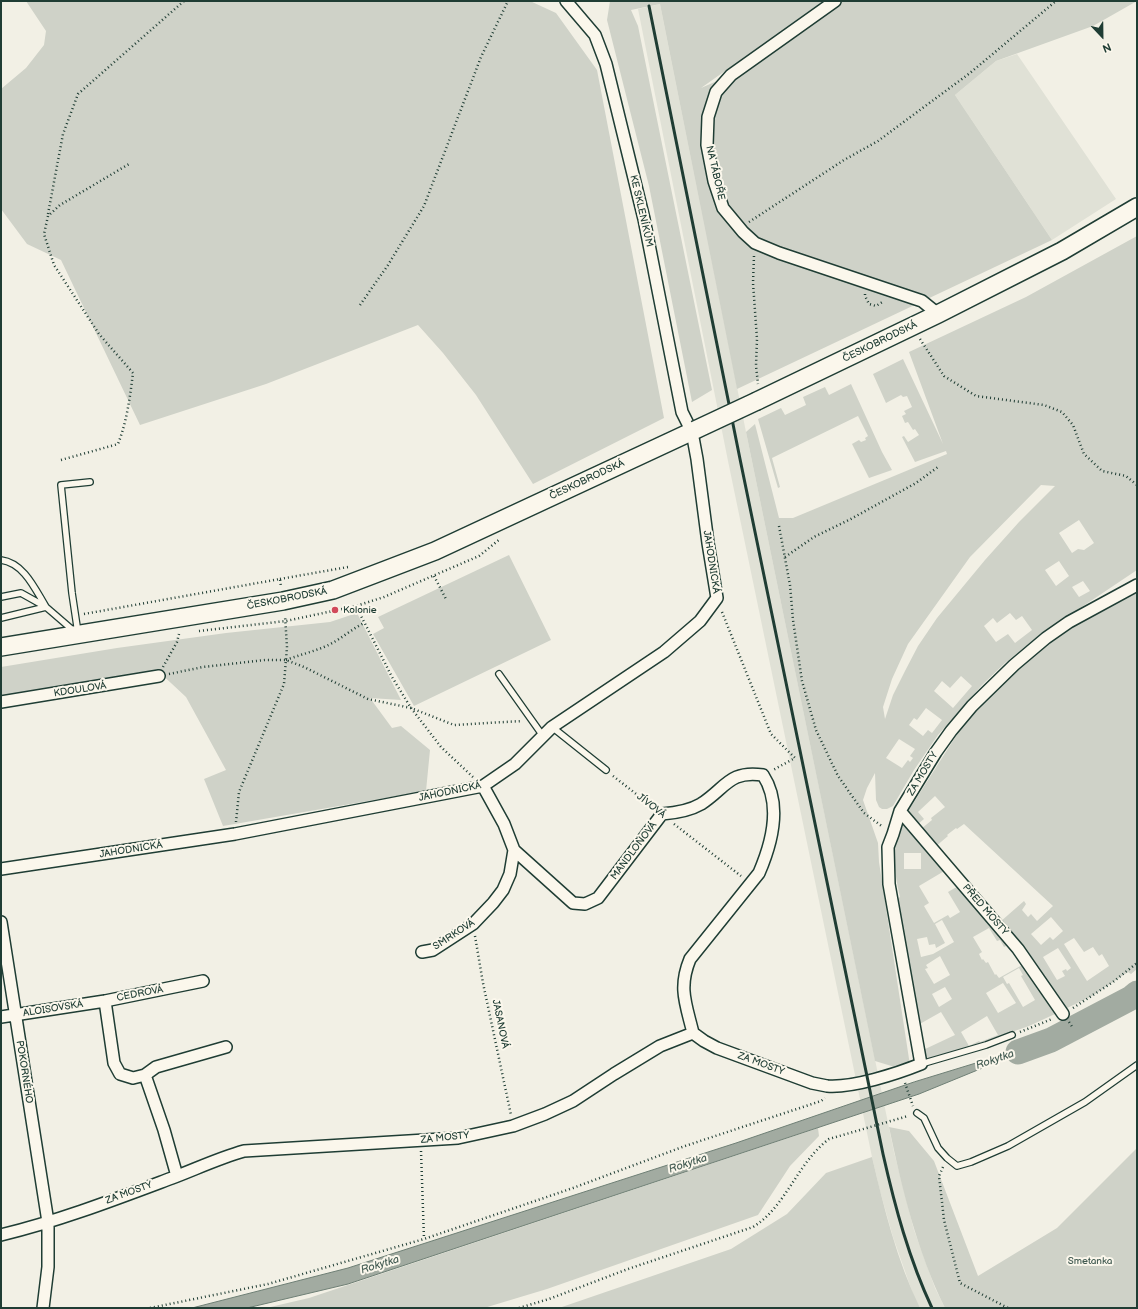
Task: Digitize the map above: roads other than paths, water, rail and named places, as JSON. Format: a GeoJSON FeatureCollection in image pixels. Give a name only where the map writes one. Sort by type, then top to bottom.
{"type":"FeatureCollection","features":[{"type":"Feature","properties":{"kind":"main road","name":"ČESKOBRODSKÁ"},"geometry":{"type":"LineString","coordinates":[[1,648],[283,601],[321,593],[347,585],[435,550],[694,431],[938,314],[1062,251],[1137,207]]}},
{"type":"Feature","properties":{"kind":"street","name":"KE SKLENÍKŮM"},"geometry":{"type":"LineString","coordinates":[[566,1],[595,35],[606,64],[644,219],[682,412],[694,431]]}},
{"type":"Feature","properties":{"kind":"street","name":"NA TÁBOŘE"},"geometry":{"type":"LineString","coordinates":[[835,1],[731,75],[716,92],[708,118],[707,145],[714,181],[723,208],[743,232],[755,243],[786,256],[922,301],[938,314]]}},
{"type":"Feature","properties":{"kind":"street","name":"JAHODNICKÁ"},"geometry":{"type":"LineString","coordinates":[[1,870],[236,834],[483,786],[515,764],[552,727],[664,652],[700,621],[716,598],[694,431]]}},
{"type":"Feature","properties":{"kind":"street","name":"ZA MOSTY"},"geometry":{"type":"LineString","coordinates":[[1,1235],[48,1222],[177,1176],[226,1156],[244,1151],[458,1138],[513,1126],[545,1114],[573,1101],[660,1046],[694,1033],[704,1041],[717,1048],[805,1080],[827,1086],[852,1084],[902,1071],[921,1064],[889,884],[888,847],[900,811],[936,752],[951,731],[972,706],[1014,665],[1046,638],[1069,622],[1137,585]]}},
{"type":"Feature","properties":{"kind":"street","name":"KDOULOVÁ"},"geometry":{"type":"LineString","coordinates":[[1,702],[159,676]]}},
{"type":"Feature","properties":{"kind":"street","name":"MANDLOŇOVÁ"},"geometry":{"type":"LineString","coordinates":[[514,850],[573,904],[585,904],[598,898],[662,814],[679,812],[700,804],[734,778],[745,774],[763,775],[768,783],[774,803],[771,836],[766,856],[759,873],[690,959],[685,970],[683,982],[684,997],[694,1033]]}},
{"type":"Feature","properties":{"kind":"street"},"geometry":{"type":"LineString","coordinates":[[483,786],[504,824],[514,850]]}},
{"type":"Feature","properties":{"kind":"street","name":"PŘED MOSTY"},"geometry":{"type":"LineString","coordinates":[[900,811],[1018,949],[1064,1014]]}},
{"type":"Feature","properties":{"kind":"street","name":"SMRKOVÁ"},"geometry":{"type":"LineString","coordinates":[[422,952],[433,950],[473,924],[493,903],[504,890],[510,874],[514,850]]}},
{"type":"Feature","properties":{"kind":"street","name":"POKORNÉHO"},"geometry":{"type":"LineString","coordinates":[[1,922],[48,1222],[48,1267],[43,1308]]}},
{"type":"Feature","properties":{"kind":"street","name":"CEDROVÁ"},"geometry":{"type":"LineString","coordinates":[[203,981],[105,1001],[114,1063],[120,1074],[133,1078],[145,1075],[156,1067],[226,1047]]}},
{"type":"Feature","properties":{"kind":"street","name":"ALOISOVSKÁ"},"geometry":{"type":"LineString","coordinates":[[1,1017],[105,1001]]}},
{"type":"Feature","properties":{"kind":"street"},"geometry":{"type":"LineString","coordinates":[[145,1075],[164,1130],[177,1176]]}},
{"type":"Feature","properties":{"kind":"lane"},"geometry":{"type":"LineString","coordinates":[[78,635],[72,593],[61,485],[90,482]]}},
{"type":"Feature","properties":{"kind":"lane"},"geometry":{"type":"LineString","coordinates":[[1,560],[9,561],[27,575],[46,607]]}},
{"type":"Feature","properties":{"kind":"lane"},"geometry":{"type":"LineString","coordinates":[[1,597],[21,593],[46,607],[78,635]]}},
{"type":"Feature","properties":{"kind":"lane"},"geometry":{"type":"LineString","coordinates":[[1,618],[46,607]]}},
{"type":"Feature","properties":{"kind":"lane"},"geometry":{"type":"LineString","coordinates":[[499,674],[543,737]]}},
{"type":"Feature","properties":{"kind":"lane"},"geometry":{"type":"LineString","coordinates":[[552,727],[606,770]]}},
{"type":"Feature","properties":{"kind":"lane"},"geometry":{"type":"LineString","coordinates":[[921,1064],[986,1045],[1012,1035]]}},
{"type":"Feature","properties":{"kind":"lane"},"geometry":{"type":"LineString","coordinates":[[917,1113],[924,1118],[938,1148],[957,1166],[972,1162],[1008,1146],[1084,1102],[1137,1065]]}},
{"type":"Feature","properties":{"kind":"water"},"geometry":{"type":"Polygon","coordinates":[[[1051,1040],[919,1094],[348,1284],[247,1308],[192,1308],[348,1268],[736,1143],[914,1082],[1051,1040]]]}},
{"type":"Feature","properties":{"kind":"waterway","name":"Rokytka"},"geometry":{"type":"LineString","coordinates":[[1018,1052],[1051,1040],[1131,998],[1137,993]]}},
{"type":"Feature","properties":{"kind":"railway"},"geometry":{"type":"LineString","coordinates":[[649,6],[740,459],[883,1154],[892,1194],[903,1232],[916,1271],[932,1308]]}},
{"type":"Feature","properties":{"kind":"place","name":"Kolonie"},"geometry":{"type":"Point","coordinates":[335,610]}},
{"type":"Feature","properties":{"kind":"park label","name":"Smetanka"},"geometry":{"type":"Point","coordinates":[1090,1261]}}]}
